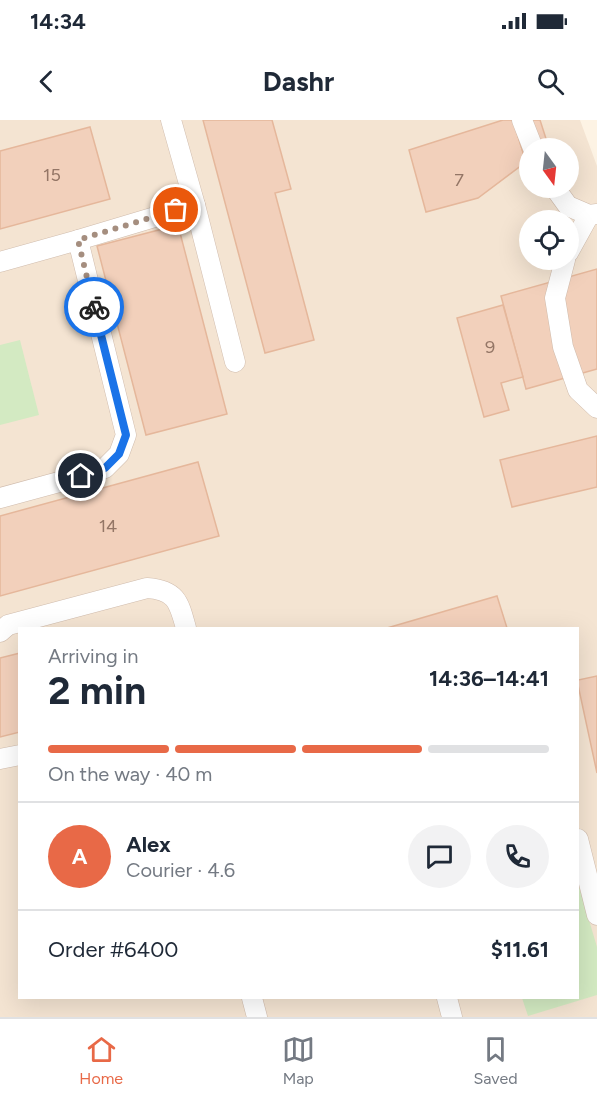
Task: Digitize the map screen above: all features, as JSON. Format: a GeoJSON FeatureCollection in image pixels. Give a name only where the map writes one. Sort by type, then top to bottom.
{"type":"FeatureCollection","features":[{"type":"Feature","properties":{"kind":"lane"},"geometry":{"type":"LineString","coordinates":[[171,120],[235,362]]}},
{"type":"Feature","properties":{"kind":"lane"},"geometry":{"type":"LineString","coordinates":[[522,120],[529,138]]}},
{"type":"Feature","properties":{"kind":"lane"},"geometry":{"type":"LineString","coordinates":[[562,198],[568,206],[593,215],[579,236]]}},
{"type":"Feature","properties":{"kind":"lane"},"geometry":{"type":"LineString","coordinates":[[0,262],[195,205]]}},
{"type":"Feature","properties":{"kind":"lane"},"geometry":{"type":"LineString","coordinates":[[0,498],[105,468],[119,454],[126,435],[78,240]]}},
{"type":"Feature","properties":{"kind":"lane"},"geometry":{"type":"LineString","coordinates":[[562,270],[555,298],[563,346],[578,390],[597,408]]}},
{"type":"Feature","properties":{"kind":"lane"},"geometry":{"type":"LineString","coordinates":[[0,632],[8,625],[147,588],[161,589],[171,594],[180,605],[186,627]]}},
{"type":"Feature","properties":{"kind":"lane"},"geometry":{"type":"LineString","coordinates":[[0,759],[18,755]]}},
{"type":"Feature","properties":{"kind":"lane"},"geometry":{"type":"LineString","coordinates":[[579,842],[597,915]]}},
{"type":"Feature","properties":{"kind":"lane"},"geometry":{"type":"LineString","coordinates":[[252,999],[257,1017]]}},
{"type":"Feature","properties":{"kind":"lane"},"geometry":{"type":"LineString","coordinates":[[447,999],[452,1017]]}},
{"type":"Feature","properties":{"kind":"shaded area"},"geometry":{"type":"Polygon","coordinates":[[[0,120],[580,120],[597,166],[597,1017],[0,1017],[0,120]]]}},
{"type":"Feature","properties":{"kind":"green space"},"geometry":{"type":"Polygon","coordinates":[[[20,340],[39,415],[0,425],[0,345],[20,340]]]}},
{"type":"Feature","properties":{"kind":"green space"},"geometry":{"type":"Polygon","coordinates":[[[579,886],[597,947],[597,995],[528,1016],[522,999],[579,999],[579,886]]]}},
{"type":"Feature","properties":{"kind":"building"},"geometry":{"type":"Polygon","coordinates":[[[203,120],[272,120],[291,189],[275,193],[314,340],[265,353],[203,120]]]}},
{"type":"Feature","properties":{"kind":"building"},"geometry":{"type":"Polygon","coordinates":[[[503,120],[513,120],[519,139],[519,167],[478,198],[426,212],[409,150],[503,120]]]}},
{"type":"Feature","properties":{"kind":"building"},"geometry":{"type":"Polygon","coordinates":[[[513,120],[540,120],[546,138],[519,139],[513,120]]]}},
{"type":"Feature","properties":{"kind":"building"},"geometry":{"type":"Polygon","coordinates":[[[90,127],[110,199],[0,229],[0,151],[90,127]]]}},
{"type":"Feature","properties":{"kind":"building"},"geometry":{"type":"Polygon","coordinates":[[[178,225],[227,414],[146,435],[97,246],[178,225]]]}},
{"type":"Feature","properties":{"kind":"building"},"geometry":{"type":"Polygon","coordinates":[[[597,269],[597,369],[526,389],[501,296],[597,269]]]}},
{"type":"Feature","properties":{"kind":"building"},"geometry":{"type":"Polygon","coordinates":[[[503,305],[523,377],[501,383],[509,410],[484,417],[457,318],[503,305]]]}},
{"type":"Feature","properties":{"kind":"building"},"geometry":{"type":"Polygon","coordinates":[[[597,436],[597,487],[512,507],[500,460],[597,436]]]}},
{"type":"Feature","properties":{"kind":"building"},"geometry":{"type":"Polygon","coordinates":[[[198,462],[219,536],[0,596],[0,516],[198,462]]]}},
{"type":"Feature","properties":{"kind":"building"},"geometry":{"type":"Polygon","coordinates":[[[497,596],[507,627],[390,627],[497,596]]]}},
{"type":"Feature","properties":{"kind":"building"},"geometry":{"type":"Polygon","coordinates":[[[18,654],[18,732],[0,737],[0,658],[18,654]]]}},
{"type":"Feature","properties":{"kind":"building"},"geometry":{"type":"Polygon","coordinates":[[[597,676],[597,773],[579,690],[579,680],[597,676]]]}},
{"type":"Feature","properties":{"kind":"way so far"},"geometry":{"type":"LineString","coordinates":[[94,307],[78,240],[176,210]]}},
{"type":"Feature","properties":{"kind":"route"},"geometry":{"type":"LineString","coordinates":[[81,476],[105,468],[119,454],[126,435],[94,307]]}}]}
